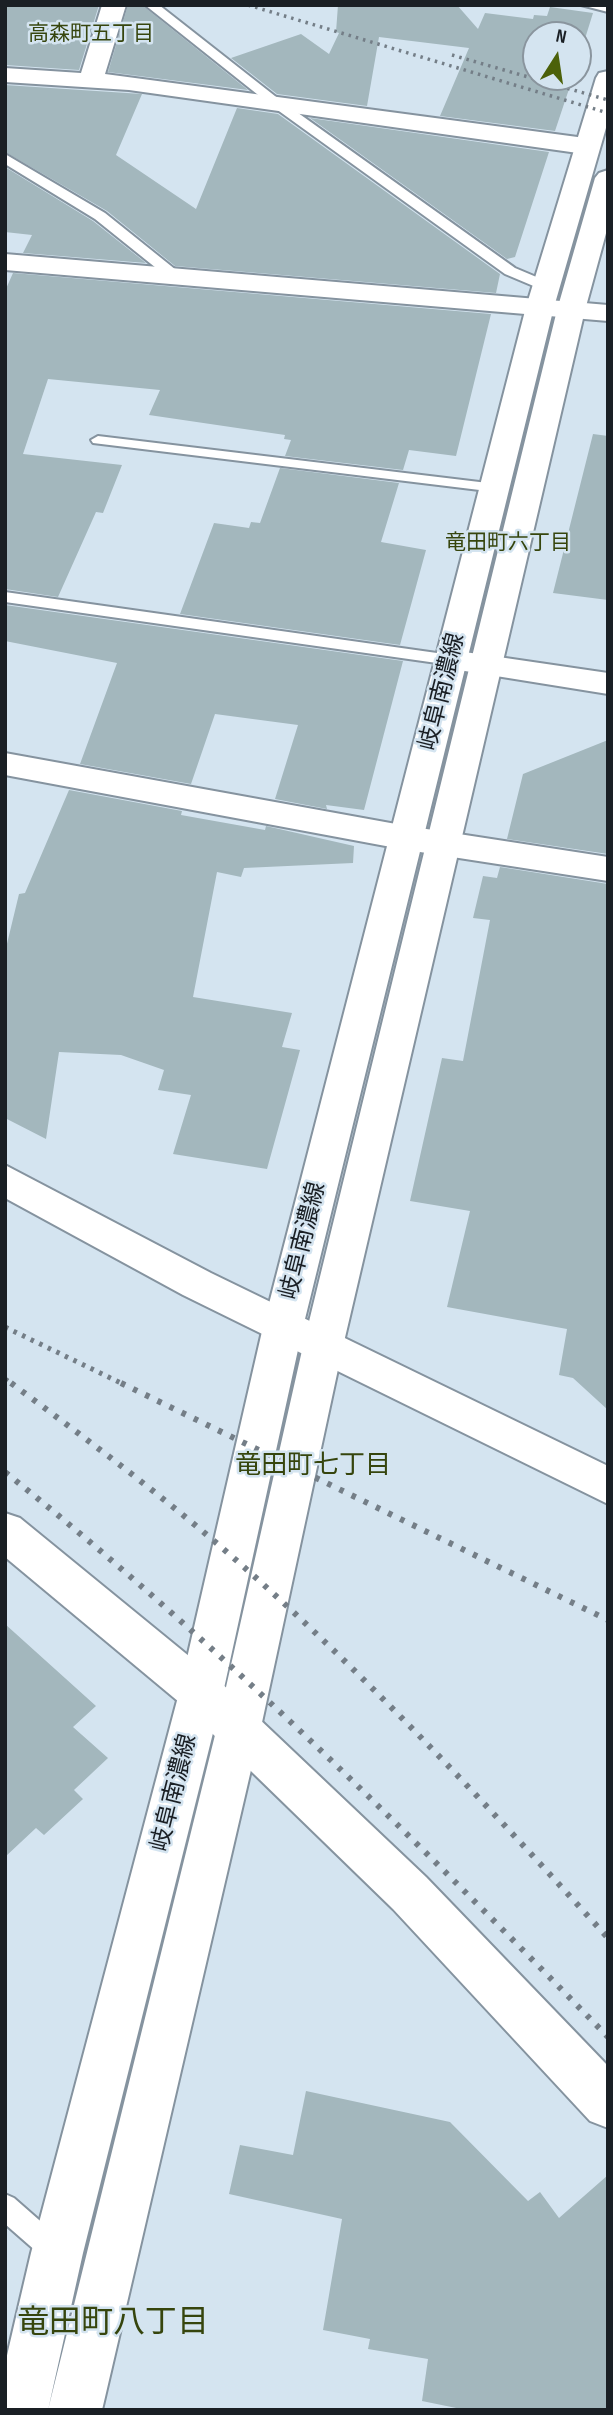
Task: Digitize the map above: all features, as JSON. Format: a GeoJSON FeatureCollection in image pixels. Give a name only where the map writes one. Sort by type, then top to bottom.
{"type":"FeatureCollection","features":[{"type":"Feature","properties":{"kind":"main road"},"geometry":{"type":"LineString","coordinates":[[92,79],[114,5]]}},
{"type":"Feature","properties":{"kind":"main road"},"geometry":{"type":"LineString","coordinates":[[5,75],[92,79],[585,146]]}},
{"type":"Feature","properties":{"kind":"main road","name":"岐阜南濃線"},"geometry":{"type":"LineString","coordinates":[[468,663],[496,488],[567,304],[585,146],[608,78]]}},
{"type":"Feature","properties":{"kind":"main road","name":"岐阜南濃線"},"geometry":{"type":"LineString","coordinates":[[21,2410],[57,2253],[201,1693],[283,1326],[424,841],[468,663],[567,304],[608,178]]}},
{"type":"Feature","properties":{"kind":"main road"},"geometry":{"type":"LineString","coordinates":[[5,262],[176,277],[567,304]]}},
{"type":"Feature","properties":{"kind":"main road"},"geometry":{"type":"LineString","coordinates":[[468,663],[608,684]]}},
{"type":"Feature","properties":{"kind":"main road"},"geometry":{"type":"LineString","coordinates":[[5,764],[424,841],[608,869]]}},
{"type":"Feature","properties":{"kind":"main road","name":"岐阜南濃線"},"geometry":{"type":"LineString","coordinates":[[75,2410],[239,1727],[323,1346],[424,841]]}},
{"type":"Feature","properties":{"kind":"main road"},"geometry":{"type":"LineString","coordinates":[[5,1180],[197,1284],[608,1486]]}},
{"type":"Feature","properties":{"kind":"main road"},"geometry":{"type":"LineString","coordinates":[[5,1531],[239,1727],[515,2001],[608,2103]]}},
{"type":"Feature","properties":{"kind":"lane"},"geometry":{"type":"LineString","coordinates":[[151,5],[276,103],[510,271],[567,304]]}},
{"type":"Feature","properties":{"kind":"lane"},"geometry":{"type":"LineString","coordinates":[[587,5],[608,8]]}},
{"type":"Feature","properties":{"kind":"lane"},"geometry":{"type":"LineString","coordinates":[[5,158],[100,216],[176,277]]}},
{"type":"Feature","properties":{"kind":"lane"},"geometry":{"type":"LineString","coordinates":[[98,440],[496,488]]}},
{"type":"Feature","properties":{"kind":"lane"},"geometry":{"type":"LineString","coordinates":[[5,597],[468,663]]}},
{"type":"Feature","properties":{"kind":"lane"},"geometry":{"type":"LineString","coordinates":[[5,2207],[57,2253]]}},
{"type":"Feature","properties":{"kind":"building"},"geometry":{"type":"Polygon","coordinates":[[[5,5],[99,5],[79,70],[5,65],[5,5]]]}},
{"type":"Feature","properties":{"kind":"building"},"geometry":{"type":"Polygon","coordinates":[[[128,5],[142,5],[248,90],[108,72],[128,5]]]}},
{"type":"Feature","properties":{"kind":"building"},"geometry":{"type":"Polygon","coordinates":[[[338,5],[457,5],[478,29],[485,13],[533,19],[534,15],[547,16],[550,7],[593,13],[590,21],[522,21],[522,91],[568,91],[555,131],[440,116],[469,48],[379,37],[367,106],[277,94],[231,58],[301,34],[329,54],[339,33],[336,32],[338,5]]]}},
{"type":"Feature","properties":{"kind":"building"},"geometry":{"type":"Polygon","coordinates":[[[5,85],[142,94],[116,155],[196,209],[237,108],[278,114],[500,274],[496,293],[175,266],[107,211],[5,152],[5,85]]]}},
{"type":"Feature","properties":{"kind":"building"},"geometry":{"type":"Polygon","coordinates":[[[310,118],[549,152],[515,257],[507,259],[310,118]]]}},
{"type":"Feature","properties":{"kind":"building"},"geometry":{"type":"Polygon","coordinates":[[[5,167],[93,221],[146,263],[23,253],[32,235],[5,232],[5,167]]]}},
{"type":"Feature","properties":{"kind":"building"},"geometry":{"type":"Polygon","coordinates":[[[13,273],[491,314],[456,456],[409,450],[403,470],[285,456],[291,440],[284,439],[285,435],[149,415],[160,390],[48,379],[23,454],[122,465],[103,513],[96,512],[58,597],[5,589],[5,291],[13,273]]]}},
{"type":"Feature","properties":{"kind":"building"},"geometry":{"type":"Polygon","coordinates":[[[593,434],[608,436],[608,600],[553,593],[593,434]]]}},
{"type":"Feature","properties":{"kind":"building"},"geometry":{"type":"Polygon","coordinates":[[[280,468],[399,483],[381,542],[426,550],[400,645],[180,614],[214,523],[249,528],[251,522],[260,523],[280,468]]]}},
{"type":"Feature","properties":{"kind":"building"},"geometry":{"type":"Polygon","coordinates":[[[5,605],[403,661],[364,810],[326,805],[327,809],[275,799],[298,725],[215,714],[191,784],[80,764],[117,663],[5,641],[5,605]]]}},
{"type":"Feature","properties":{"kind":"building"},"geometry":{"type":"Polygon","coordinates":[[[608,740],[608,854],[507,839],[523,774],[608,740]]]}},
{"type":"Feature","properties":{"kind":"building"},"geometry":{"type":"Polygon","coordinates":[[[69,790],[182,811],[181,815],[265,830],[266,826],[354,846],[353,863],[244,868],[241,877],[217,872],[193,997],[292,1013],[282,1047],[300,1050],[267,1169],[173,1154],[191,1095],[158,1090],[164,1070],[121,1055],[59,1052],[46,1139],[5,1118],[5,952],[19,894],[25,893],[69,790]]]}},
{"type":"Feature","properties":{"kind":"building"},"geometry":{"type":"Polygon","coordinates":[[[500,867],[608,884],[608,1410],[573,1378],[559,1375],[567,1329],[447,1307],[470,1211],[410,1201],[442,1058],[463,1061],[490,920],[473,918],[483,876],[497,878],[500,867]]]}},
{"type":"Feature","properties":{"kind":"building"},"geometry":{"type":"Polygon","coordinates":[[[5,1624],[96,1706],[73,1727],[108,1758],[74,1790],[83,1799],[44,1835],[36,1828],[5,1857],[5,1624]]]}},
{"type":"Feature","properties":{"kind":"building"},"geometry":{"type":"Polygon","coordinates":[[[306,2091],[450,2122],[528,2201],[540,2192],[559,2218],[608,2175],[608,2410],[466,2410],[422,2401],[428,2359],[368,2349],[370,2339],[323,2330],[342,2219],[229,2194],[240,2145],[293,2155],[306,2091]]]}},
{"type":"Feature","properties":{"kind":"railway"},"geometry":{"type":"LineString","coordinates":[[248,5],[608,113]]}},
{"type":"Feature","properties":{"kind":"railway"},"geometry":{"type":"LineString","coordinates":[[452,55],[608,100]]}},
{"type":"Feature","properties":{"kind":"railway"},"geometry":{"type":"LineString","coordinates":[[5,1327],[125,1385]]}},
{"type":"Feature","properties":{"kind":"railway"},"geometry":{"type":"LineString","coordinates":[[5,1379],[13,1385]]}},
{"type":"Feature","properties":{"kind":"railway"},"geometry":{"type":"LineString","coordinates":[[11,1383],[175,1509],[278,1598],[424,1740],[608,1938]]}},
{"type":"Feature","properties":{"kind":"railway"},"geometry":{"type":"LineString","coordinates":[[121,1383],[608,1620]]}},
{"type":"Feature","properties":{"kind":"railway"},"geometry":{"type":"LineString","coordinates":[[5,1472],[163,1605],[315,1745],[608,2037]]}},
{"type":"Feature","properties":{"kind":"district","name":"高森町五丁目"},"geometry":{"type":"Point","coordinates":[91,35]}},
{"type":"Feature","properties":{"kind":"district","name":"竜田町六丁目"},"geometry":{"type":"Point","coordinates":[508,544]}},
{"type":"Feature","properties":{"kind":"district","name":"竜田町七丁目"},"geometry":{"type":"Point","coordinates":[313,1466]}},
{"type":"Feature","properties":{"kind":"district","name":"竜田町八丁目"},"geometry":{"type":"Point","coordinates":[113,2324]}}]}
